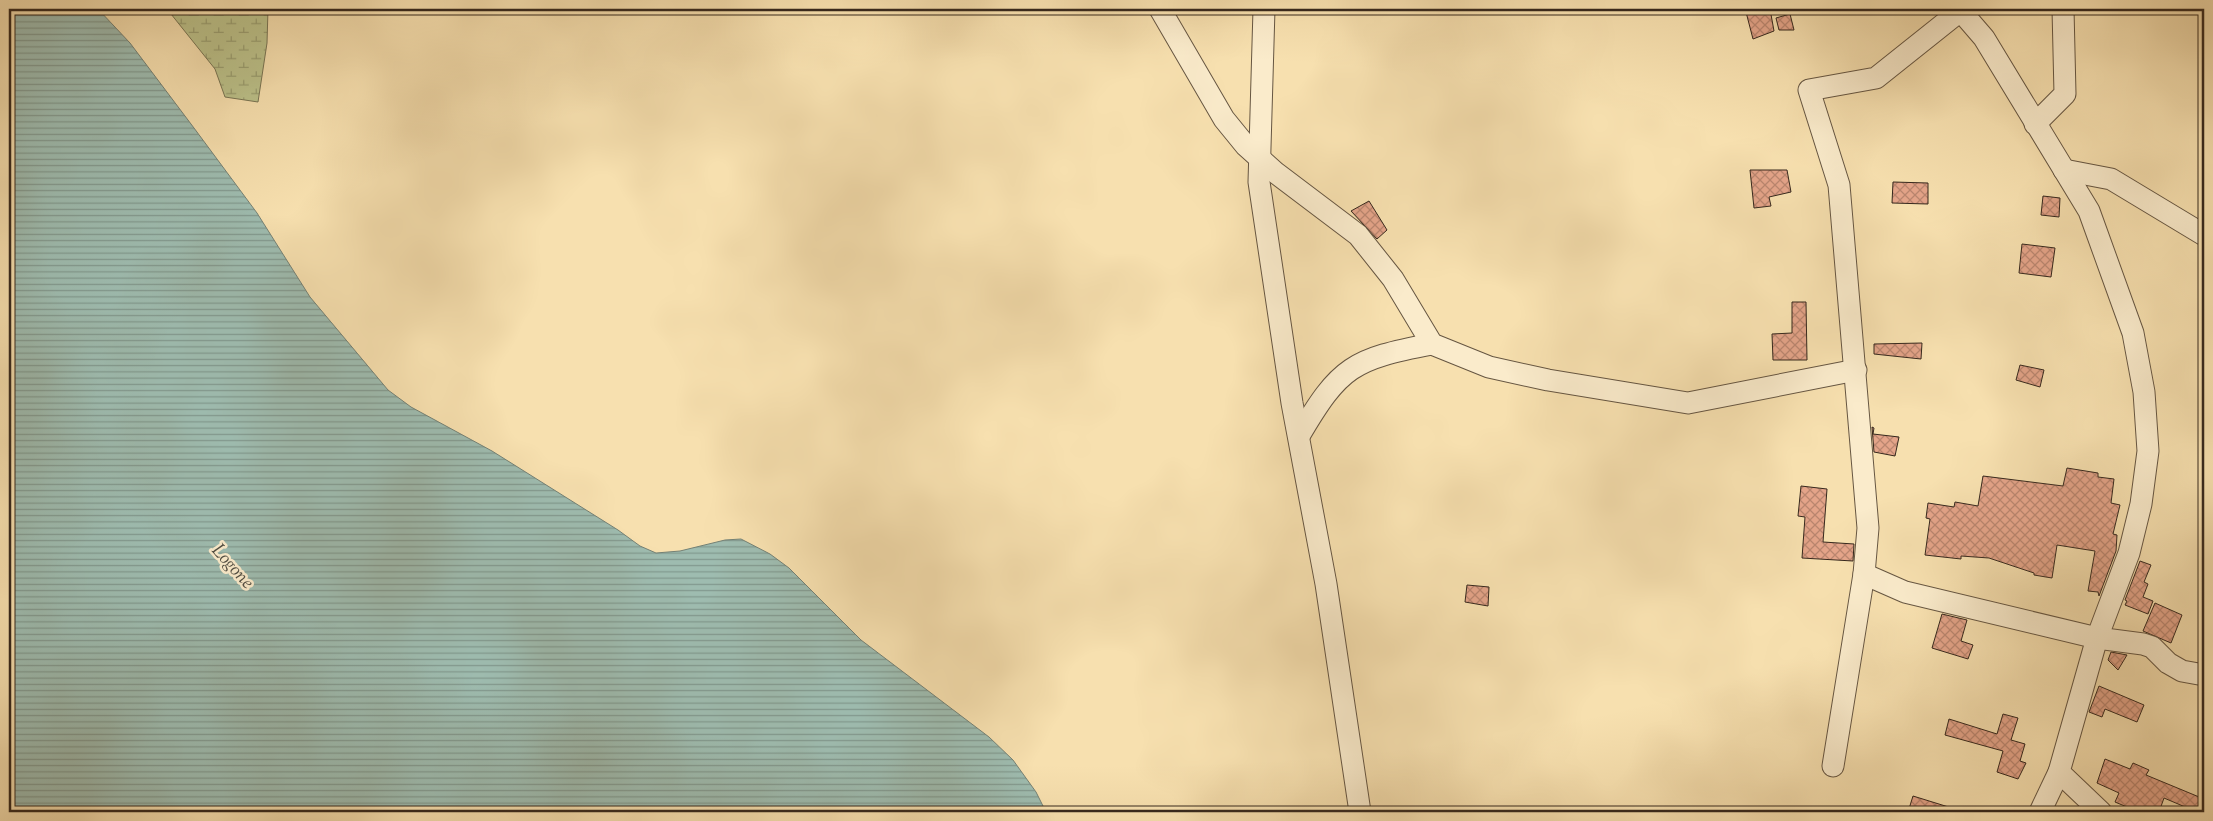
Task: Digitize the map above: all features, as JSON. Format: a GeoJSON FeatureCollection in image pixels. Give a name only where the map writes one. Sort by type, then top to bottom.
{"type":"FeatureCollection","features":[{"type":"Feature","properties":{"kind":"street"},"geometry":{"type":"LineString","coordinates":[[1160,9],[1224,119],[1246,146],[1259,158],[1358,235],[1393,279],[1432,344]]}},
{"type":"Feature","properties":{"kind":"street"},"geometry":{"type":"LineString","coordinates":[[1264,9],[1259,182],[1298,436],[1326,584],[1360,812]]}},
{"type":"Feature","properties":{"kind":"street"},"geometry":{"type":"LineString","coordinates":[[2034,124],[2065,94],[2063,9]]}},
{"type":"Feature","properties":{"kind":"street"},"geometry":{"type":"LineString","coordinates":[[1833,766],[1864,574],[1868,528],[1840,185],[1809,90],[1876,78],[1960,10],[1984,38],[2034,124],[2089,211],[2133,333],[2144,392],[2148,451],[2141,504],[2129,553],[2098,638],[2059,772],[2040,812]]}},
{"type":"Feature","properties":{"kind":"street"},"geometry":{"type":"LineString","coordinates":[[2064,170],[2111,179],[2204,235]]}},
{"type":"Feature","properties":{"kind":"street"},"geometry":{"type":"LineString","coordinates":[[1298,436],[1325,394],[1337,380],[1352,368],[1386,353],[1432,344],[1489,367],[1548,380],[1688,403],[1856,370]]}},
{"type":"Feature","properties":{"kind":"street"},"geometry":{"type":"LineString","coordinates":[[1864,574],[1905,592],[2098,638],[2143,644],[2152,648],[2168,663],[2182,671],[2204,675]]}},
{"type":"Feature","properties":{"kind":"street"},"geometry":{"type":"LineString","coordinates":[[2059,772],[2101,812]]}},
{"type":"Feature","properties":{"kind":"green space"},"geometry":{"type":"Polygon","coordinates":[[[167,9],[268,9],[267,43],[258,102],[225,97],[215,69],[167,9]]]}},
{"type":"Feature","properties":{"kind":"water","name":"Logone"},"geometry":{"type":"Polygon","coordinates":[[[9,9],[98,9],[130,43],[257,213],[310,297],[388,390],[411,407],[492,451],[618,530],[640,546],[656,553],[680,551],[725,540],[741,539],[770,554],[789,568],[861,640],[989,737],[1013,760],[1036,792],[1046,812],[9,812],[9,9]]]}},
{"type":"Feature","properties":{"kind":"building"},"geometry":{"type":"Polygon","coordinates":[[[1770,9],[1774,31],[1753,39],[1746,12],[1770,9]]]}},
{"type":"Feature","properties":{"kind":"building"},"geometry":{"type":"Polygon","coordinates":[[[1790,14],[1794,30],[1779,30],[1776,18],[1790,14]]]}},
{"type":"Feature","properties":{"kind":"building"},"geometry":{"type":"Polygon","coordinates":[[[1750,170],[1787,170],[1791,192],[1769,197],[1771,206],[1754,208],[1750,170]]]}},
{"type":"Feature","properties":{"kind":"building"},"geometry":{"type":"Polygon","coordinates":[[[1893,182],[1928,183],[1928,204],[1892,203],[1893,182]]]}},
{"type":"Feature","properties":{"kind":"building"},"geometry":{"type":"Polygon","coordinates":[[[2043,196],[2060,198],[2059,217],[2041,215],[2043,196]]]}},
{"type":"Feature","properties":{"kind":"building"},"geometry":{"type":"Polygon","coordinates":[[[1369,201],[1387,230],[1377,239],[1351,211],[1369,201]]]}},
{"type":"Feature","properties":{"kind":"building"},"geometry":{"type":"Polygon","coordinates":[[[2022,244],[2055,248],[2051,277],[2019,273],[2022,244]]]}},
{"type":"Feature","properties":{"kind":"building"},"geometry":{"type":"Polygon","coordinates":[[[1792,302],[1806,302],[1807,360],[1773,360],[1772,334],[1792,333],[1792,302]]]}},
{"type":"Feature","properties":{"kind":"building"},"geometry":{"type":"Polygon","coordinates":[[[1922,343],[1921,359],[1874,354],[1874,344],[1922,343]]]}},
{"type":"Feature","properties":{"kind":"building"},"geometry":{"type":"Polygon","coordinates":[[[2020,365],[2044,370],[2040,387],[2016,380],[2020,365]]]}},
{"type":"Feature","properties":{"kind":"building"},"geometry":{"type":"Polygon","coordinates":[[[1872,427],[1874,428],[1873,434],[1899,437],[1895,456],[1874,452],[1872,427]]]}},
{"type":"Feature","properties":{"kind":"building"},"geometry":{"type":"Polygon","coordinates":[[[2067,468],[2098,473],[2098,477],[2114,479],[2111,503],[2120,505],[2113,534],[2117,535],[2116,551],[2099,596],[2098,592],[2088,591],[2095,551],[2057,545],[2052,578],[2034,575],[2034,573],[1989,558],[1961,556],[1961,559],[1925,555],[1930,519],[1926,518],[1928,503],[1954,507],[1955,502],[1978,506],[1983,476],[2063,486],[2067,468]]]}},
{"type":"Feature","properties":{"kind":"building"},"geometry":{"type":"Polygon","coordinates":[[[1801,486],[1827,489],[1823,542],[1854,544],[1853,561],[1802,558],[1805,517],[1798,516],[1801,486]]]}},
{"type":"Feature","properties":{"kind":"building"},"geometry":{"type":"Polygon","coordinates":[[[2140,561],[2151,565],[2144,582],[2148,584],[2143,597],[2153,601],[2148,614],[2125,605],[2127,601],[2125,600],[2140,561]]]}},
{"type":"Feature","properties":{"kind":"building"},"geometry":{"type":"Polygon","coordinates":[[[1467,585],[1489,587],[1488,606],[1465,602],[1467,585]]]}},
{"type":"Feature","properties":{"kind":"building"},"geometry":{"type":"Polygon","coordinates":[[[2155,603],[2182,615],[2171,643],[2143,631],[2155,603]]]}},
{"type":"Feature","properties":{"kind":"building"},"geometry":{"type":"Polygon","coordinates":[[[1942,614],[1967,620],[1961,641],[1973,645],[1968,659],[1932,648],[1942,614]]]}},
{"type":"Feature","properties":{"kind":"building"},"geometry":{"type":"Polygon","coordinates":[[[2111,652],[2127,655],[2118,670],[2108,660],[2111,652]]]}},
{"type":"Feature","properties":{"kind":"building"},"geometry":{"type":"Polygon","coordinates":[[[2099,686],[2144,705],[2137,722],[2105,709],[2102,717],[2089,712],[2099,686]]]}},
{"type":"Feature","properties":{"kind":"building"},"geometry":{"type":"Polygon","coordinates":[[[2003,714],[2018,718],[2011,740],[2025,744],[2020,761],[2026,763],[2018,779],[1997,772],[2003,751],[1945,735],[1949,719],[1997,734],[2003,714]]]}},
{"type":"Feature","properties":{"kind":"building"},"geometry":{"type":"Polygon","coordinates":[[[2105,759],[2130,769],[2133,763],[2149,770],[2146,775],[2204,799],[2204,812],[2197,812],[2164,798],[2159,812],[2139,812],[2115,802],[2119,793],[2097,783],[2105,759]]]}},
{"type":"Feature","properties":{"kind":"building"},"geometry":{"type":"Polygon","coordinates":[[[1913,796],[1955,809],[1955,812],[1908,812],[1913,796]]]}}]}
